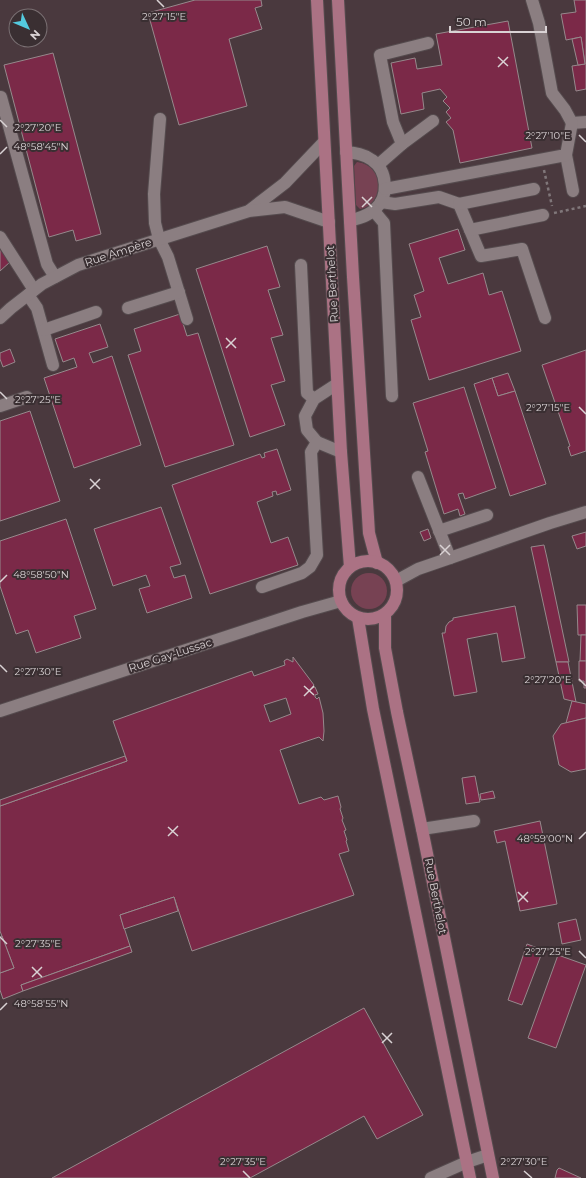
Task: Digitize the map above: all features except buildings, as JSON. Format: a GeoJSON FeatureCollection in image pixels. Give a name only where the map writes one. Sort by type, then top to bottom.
{"type":"FeatureCollection","features":[{"type":"Feature","properties":{"kind":"main road","name":"Rue Berthelot"},"geometry":{"type":"LineString","coordinates":[[316,0],[341,452],[350,567]]}},
{"type":"Feature","properties":{"kind":"main road","name":"Rue Berthelot"},"geometry":{"type":"LineString","coordinates":[[338,0],[369,533],[377,563]]}},
{"type":"Feature","properties":{"kind":"main road"},"geometry":{"type":"LineString","coordinates":[[363,562],[377,563],[384,566],[396,581],[396,594],[394,601],[390,608],[378,618],[358,618],[344,607],[341,601],[339,586],[341,579],[350,567],[356,564],[363,562]]}},
{"type":"Feature","properties":{"kind":"main road","name":"Rue Berthelot"},"geometry":{"type":"LineString","coordinates":[[384,614],[385,648],[397,712],[493,1178]]}},
{"type":"Feature","properties":{"kind":"main road","name":"Rue Berthelot"},"geometry":{"type":"LineString","coordinates":[[358,618],[373,709],[470,1178]]}},
{"type":"Feature","properties":{"kind":"street"},"geometry":{"type":"LineString","coordinates":[[532,0],[539,22],[552,93],[565,110],[572,123],[566,155],[573,191]]}},
{"type":"Feature","properties":{"kind":"street"},"geometry":{"type":"LineString","coordinates":[[402,144],[393,122],[380,55],[428,42]]}},
{"type":"Feature","properties":{"kind":"street"},"geometry":{"type":"LineString","coordinates":[[1,97],[47,264],[55,277]]}},
{"type":"Feature","properties":{"kind":"street"},"geometry":{"type":"LineString","coordinates":[[160,119],[154,194],[155,223],[159,239],[168,258],[187,319]]}},
{"type":"Feature","properties":{"kind":"street"},"geometry":{"type":"LineString","coordinates":[[378,165],[402,144],[433,121]]}},
{"type":"Feature","properties":{"kind":"street"},"geometry":{"type":"LineString","coordinates":[[572,123],[586,122]]}},
{"type":"Feature","properties":{"kind":"street","name":"Rue Ampère"},"geometry":{"type":"LineString","coordinates":[[249,211],[285,183],[324,142]]}},
{"type":"Feature","properties":{"kind":"street"},"geometry":{"type":"LineString","coordinates":[[346,152],[359,153],[373,160],[378,165],[385,181],[385,189],[377,207],[384,223],[392,396]]}},
{"type":"Feature","properties":{"kind":"street"},"geometry":{"type":"LineString","coordinates":[[385,189],[566,155]]}},
{"type":"Feature","properties":{"kind":"street"},"geometry":{"type":"LineString","coordinates":[[350,221],[366,215],[377,207],[439,197],[460,204],[534,189]]}},
{"type":"Feature","properties":{"kind":"street"},"geometry":{"type":"LineString","coordinates":[[460,204],[481,256],[522,249],[545,318]]}},
{"type":"Feature","properties":{"kind":"street","name":"Rue Ampère"},"geometry":{"type":"LineString","coordinates":[[0,318],[42,284],[78,265],[249,211],[285,207],[328,222]]}},
{"type":"Feature","properties":{"kind":"street"},"geometry":{"type":"LineString","coordinates":[[470,230],[542,215]]}},
{"type":"Feature","properties":{"kind":"street"},"geometry":{"type":"LineString","coordinates":[[0,237],[31,293],[44,330],[52,364]]}},
{"type":"Feature","properties":{"kind":"street"},"geometry":{"type":"LineString","coordinates":[[301,265],[307,394],[314,399]]}},
{"type":"Feature","properties":{"kind":"street"},"geometry":{"type":"LineString","coordinates":[[128,308],[179,292]]}},
{"type":"Feature","properties":{"kind":"street"},"geometry":{"type":"LineString","coordinates":[[44,330],[96,312]]}},
{"type":"Feature","properties":{"kind":"street"},"geometry":{"type":"LineString","coordinates":[[337,384],[314,399],[305,416],[307,430],[317,442],[341,452]]}},
{"type":"Feature","properties":{"kind":"street"},"geometry":{"type":"LineString","coordinates":[[0,406],[27,397]]}},
{"type":"Feature","properties":{"kind":"street"},"geometry":{"type":"LineString","coordinates":[[262,587],[302,573],[310,567],[317,555],[311,452],[317,442]]}},
{"type":"Feature","properties":{"kind":"street"},"geometry":{"type":"LineString","coordinates":[[418,476],[450,558]]}},
{"type":"Feature","properties":{"kind":"street"},"geometry":{"type":"LineString","coordinates":[[396,581],[418,569],[586,512]]}},
{"type":"Feature","properties":{"kind":"street"},"geometry":{"type":"LineString","coordinates":[[439,530],[487,515]]}},
{"type":"Feature","properties":{"kind":"street","name":"Rue Gay-Lussac"},"geometry":{"type":"LineString","coordinates":[[0,711],[302,612],[341,601]]}},
{"type":"Feature","properties":{"kind":"street"},"geometry":{"type":"LineString","coordinates":[[422,829],[474,821]]}},
{"type":"Feature","properties":{"kind":"street"},"geometry":{"type":"LineString","coordinates":[[431,1178],[467,1162],[488,1156]]}},
{"type":"Feature","properties":{"kind":"path"},"geometry":{"type":"LineString","coordinates":[[541,160],[554,213],[586,206]]}},
{"type":"Feature","properties":{"kind":"shaded area"},"geometry":{"type":"Polygon","coordinates":[[[0,0],[586,0],[586,1178],[0,1178],[0,0]]]}},
{"type":"Feature","properties":{"kind":"shaded area"},"geometry":{"type":"Polygon","coordinates":[[[357,162],[366,165],[373,170],[379,185],[375,200],[369,206],[360,209],[356,205],[354,166],[357,162]]]}},
{"type":"Feature","properties":{"kind":"shaded area"},"geometry":{"type":"Polygon","coordinates":[[[369,573],[382,578],[387,591],[382,604],[369,609],[356,604],[351,591],[356,578],[369,573]]]}}]}
